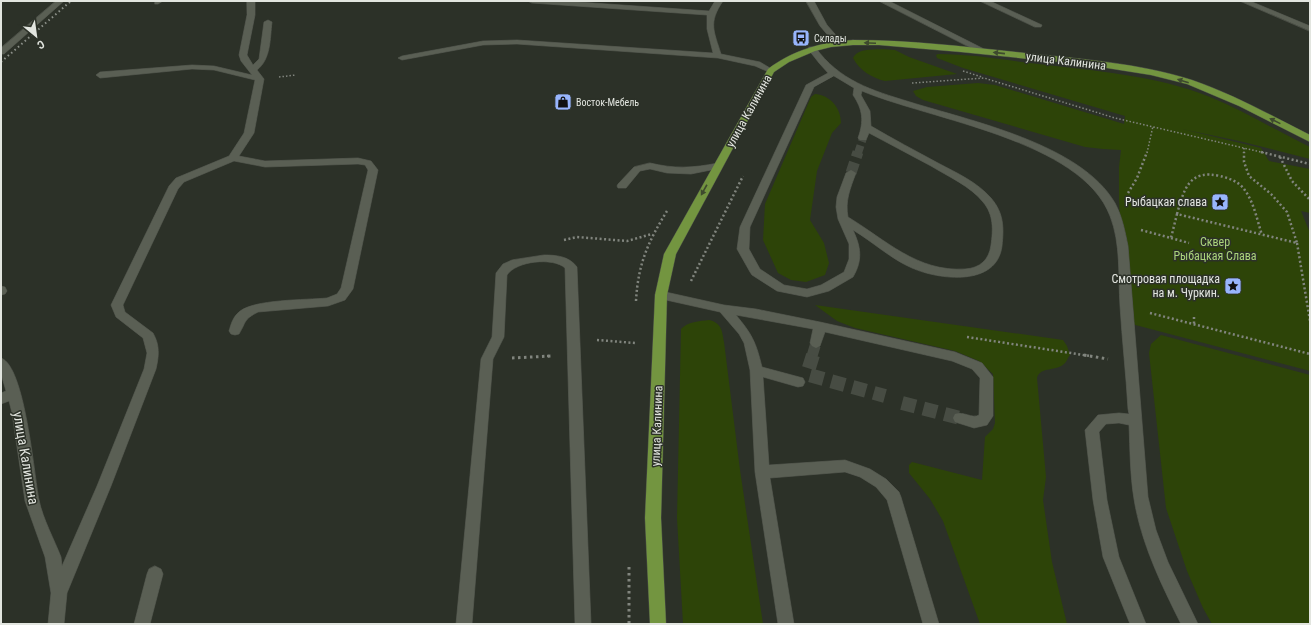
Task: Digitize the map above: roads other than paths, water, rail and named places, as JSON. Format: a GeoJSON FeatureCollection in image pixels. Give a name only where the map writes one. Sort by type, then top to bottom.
{"type":"FeatureCollection","features":[{"type":"Feature","properties":{"kind":"main road","name":"улица Калинина"},"geometry":{"type":"LineString","coordinates":[[658,624],[653,518],[661,295],[670,254],[771,71],[781,63],[812,49],[839,43],[869,43],[984,51],[1132,69],[1172,77],[1220,94],[1310,139]]}},
{"type":"Feature","properties":{"kind":"lane"},"geometry":{"type":"LineString","coordinates":[[1,52],[60,1]]}},
{"type":"Feature","properties":{"kind":"lane"},"geometry":{"type":"LineString","coordinates":[[251,1],[252,15],[243,55],[244,61],[256,75]]}},
{"type":"Feature","properties":{"kind":"lane"},"geometry":{"type":"LineString","coordinates":[[532,1],[711,13]]}},
{"type":"Feature","properties":{"kind":"lane"},"geometry":{"type":"LineString","coordinates":[[718,56],[709,20],[711,13],[719,1]]}},
{"type":"Feature","properties":{"kind":"lane"},"geometry":{"type":"LineString","coordinates":[[810,1],[824,26],[839,43]]}},
{"type":"Feature","properties":{"kind":"lane"},"geometry":{"type":"LineString","coordinates":[[883,1],[984,51]]}},
{"type":"Feature","properties":{"kind":"lane"},"geometry":{"type":"LineString","coordinates":[[984,1],[1038,25]]}},
{"type":"Feature","properties":{"kind":"lane"},"geometry":{"type":"LineString","coordinates":[[1244,1],[1310,29]]}},
{"type":"Feature","properties":{"kind":"lane"},"geometry":{"type":"LineString","coordinates":[[233,158],[249,134],[256,75],[262,59],[268,22]]}},
{"type":"Feature","properties":{"kind":"lane"},"geometry":{"type":"LineString","coordinates":[[402,58],[483,43],[510,42],[626,48],[718,56],[753,63],[771,71]]}},
{"type":"Feature","properties":{"kind":"lane"},"geometry":{"type":"LineString","coordinates":[[812,49],[823,64],[834,73],[859,87],[932,113],[1021,140],[1064,161],[1091,182],[1111,203],[1124,256],[1126,307],[1132,363],[1142,498],[1151,536],[1162,564],[1190,624]]}},
{"type":"Feature","properties":{"kind":"lane"},"geometry":{"type":"LineString","coordinates":[[100,75],[192,67],[214,68],[256,75]]}},
{"type":"Feature","properties":{"kind":"lane"},"geometry":{"type":"LineString","coordinates":[[834,73],[810,85],[745,227],[743,249],[756,272],[781,288],[807,293],[825,288],[849,274],[855,259],[854,244],[843,219],[841,202],[851,173]]}},
{"type":"Feature","properties":{"kind":"lane"},"geometry":{"type":"LineString","coordinates":[[843,219],[891,252],[914,265],[935,271],[956,273],[975,272],[984,267],[994,258],[999,231],[997,216],[989,202],[974,188],[961,179],[865,133],[868,117],[866,107],[857,95],[859,87]]}},
{"type":"Feature","properties":{"kind":"lane"},"geometry":{"type":"LineString","coordinates":[[59,593],[107,479],[150,369],[153,353],[150,336],[120,314],[117,305],[173,188],[180,180],[233,158],[265,164],[358,161],[368,163],[372,170],[347,289],[341,297],[328,302],[256,308],[244,314],[238,321],[235,331]]}},
{"type":"Feature","properties":{"kind":"lane"},"geometry":{"type":"LineString","coordinates":[[622,186],[636,169],[650,166],[667,170],[691,171],[718,166]]}},
{"type":"Feature","properties":{"kind":"lane"},"geometry":{"type":"LineString","coordinates":[[464,624],[487,358],[498,336],[501,275],[504,269],[510,264],[518,261],[542,259],[561,260],[571,267],[583,624]]}},
{"type":"Feature","properties":{"kind":"lane"},"geometry":{"type":"LineString","coordinates":[[661,295],[724,309],[756,313],[820,326],[955,357],[977,366],[986,377],[986,416],[982,421],[974,422],[960,418]]}},
{"type":"Feature","properties":{"kind":"lane"},"geometry":{"type":"LineString","coordinates":[[724,309],[743,331],[750,343],[756,370],[762,472],[786,624]]}},
{"type":"Feature","properties":{"kind":"lane"},"geometry":{"type":"LineString","coordinates":[[816,343],[820,326]]}},
{"type":"Feature","properties":{"kind":"lane","name":"улица Калинина"},"geometry":{"type":"LineString","coordinates":[[1,364],[7,372],[8,396],[19,413],[32,501],[53,557],[59,593],[56,624]]}},
{"type":"Feature","properties":{"kind":"lane"},"geometry":{"type":"LineString","coordinates":[[756,370],[798,382]]}},
{"type":"Feature","properties":{"kind":"lane"},"geometry":{"type":"LineString","coordinates":[[1136,421],[1119,418],[1103,419],[1092,430],[1100,500],[1111,557],[1138,624]]}},
{"type":"Feature","properties":{"kind":"lane"},"geometry":{"type":"LineString","coordinates":[[762,472],[845,466],[866,473],[881,483],[894,497],[931,624]]}},
{"type":"Feature","properties":{"kind":"lane"},"geometry":{"type":"LineString","coordinates":[[142,624],[155,574]]}},
{"type":"Feature","properties":{"kind":"tunnel"},"geometry":{"type":"LineString","coordinates":[[858,153],[863,138]]}},
{"type":"Feature","properties":{"kind":"tunnel"},"geometry":{"type":"LineString","coordinates":[[851,173],[858,152]]}},
{"type":"Feature","properties":{"kind":"tunnel"},"geometry":{"type":"LineString","coordinates":[[812,356],[816,343]]}},
{"type":"Feature","properties":{"kind":"tunnel"},"geometry":{"type":"LineString","coordinates":[[813,355],[808,371],[809,375],[885,396]]}},
{"type":"Feature","properties":{"kind":"tunnel"},"geometry":{"type":"LineString","coordinates":[[902,403],[960,418]]}},
{"type":"Feature","properties":{"kind":"railway"},"geometry":{"type":"LineString","coordinates":[[1,62],[71,1]]}},
{"type":"Feature","properties":{"kind":"place","name":"Склады"},"geometry":{"type":"Point","coordinates":[801,38]}},
{"type":"Feature","properties":{"kind":"place","name":"Восток-Мебель"},"geometry":{"type":"Point","coordinates":[563,102]}},
{"type":"Feature","properties":{"kind":"place","name":"Рыбацкая слава"},"geometry":{"type":"Point","coordinates":[1220,202]}},
{"type":"Feature","properties":{"kind":"place","name":"Смотровая площадка на м. Чуркин."},"geometry":{"type":"Point","coordinates":[1233,286]}},
{"type":"Feature","properties":{"kind":"park label","name":"Сквер Рыбацкая Слава"},"geometry":{"type":"Point","coordinates":[1215,249]}}]}
